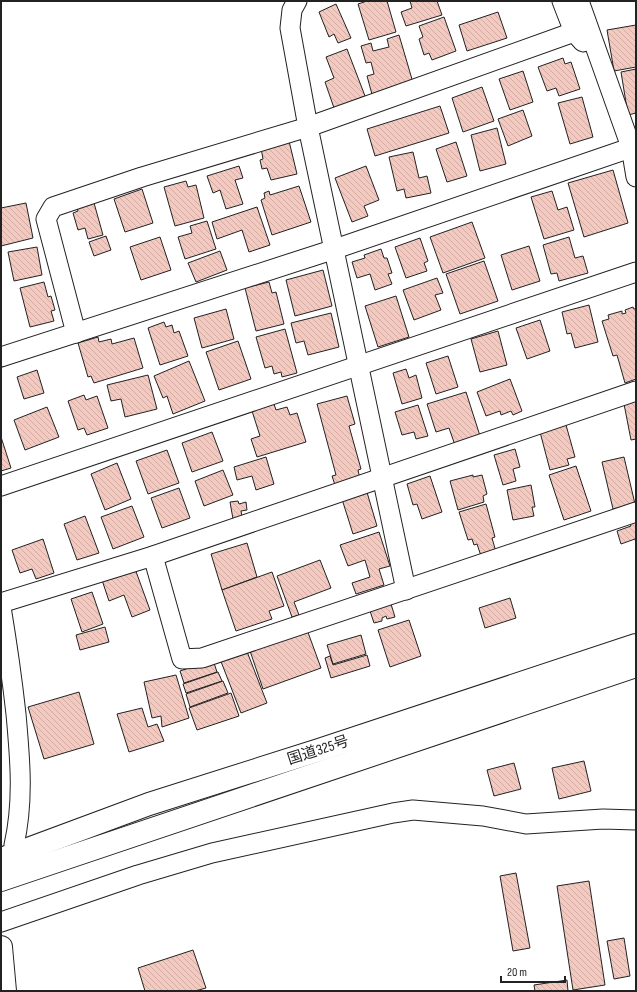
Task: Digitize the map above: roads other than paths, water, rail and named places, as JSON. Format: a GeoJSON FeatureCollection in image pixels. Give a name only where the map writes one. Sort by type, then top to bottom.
{"type":"FeatureCollection","features":[{"type":"Feature","properties":{"kind":"main road","name":"国道325号"},"geometry":{"type":"LineString","coordinates":[[5,853],[149,804],[319,750],[636,645]]}},
{"type":"Feature","properties":{"kind":"main road","name":"国道325号"},"geometry":{"type":"LineString","coordinates":[[1,880],[636,666]]}},
{"type":"Feature","properties":{"kind":"main road"},"geometry":{"type":"LineString","coordinates":[[1,947],[5,991]]}},
{"type":"Feature","properties":{"kind":"street"},"geometry":{"type":"LineString","coordinates":[[297,1],[292,10],[290,28],[308,127],[406,590]]}},
{"type":"Feature","properties":{"kind":"street"},"geometry":{"type":"LineString","coordinates":[[562,1],[574,32],[599,59]]}},
{"type":"Feature","properties":{"kind":"street"},"geometry":{"type":"LineString","coordinates":[[579,1],[599,59],[633,146],[636,177]]}},
{"type":"Feature","properties":{"kind":"street"},"geometry":{"type":"LineString","coordinates":[[76,333],[46,219],[53,207],[142,177],[308,127],[574,32]]}},
{"type":"Feature","properties":{"kind":"street"},"geometry":{"type":"LineString","coordinates":[[1,357],[335,249],[633,146]]}},
{"type":"Feature","properties":{"kind":"street"},"geometry":{"type":"LineString","coordinates":[[1,486],[359,364],[636,272]]}},
{"type":"Feature","properties":{"kind":"street"},"geometry":{"type":"LineString","coordinates":[[1,603],[153,556],[636,391]]}},
{"type":"Feature","properties":{"kind":"street"},"geometry":{"type":"LineString","coordinates":[[153,556],[182,659],[202,658],[636,512]]}},
{"type":"Feature","properties":{"kind":"street"},"geometry":{"type":"LineString","coordinates":[[1,607],[9,654],[21,766],[19,822],[5,853]]}},
{"type":"Feature","properties":{"kind":"street"},"geometry":{"type":"LineString","coordinates":[[1,922],[138,875],[212,853],[393,813],[412,810],[483,816],[526,824],[603,819],[636,820]]}}]}
